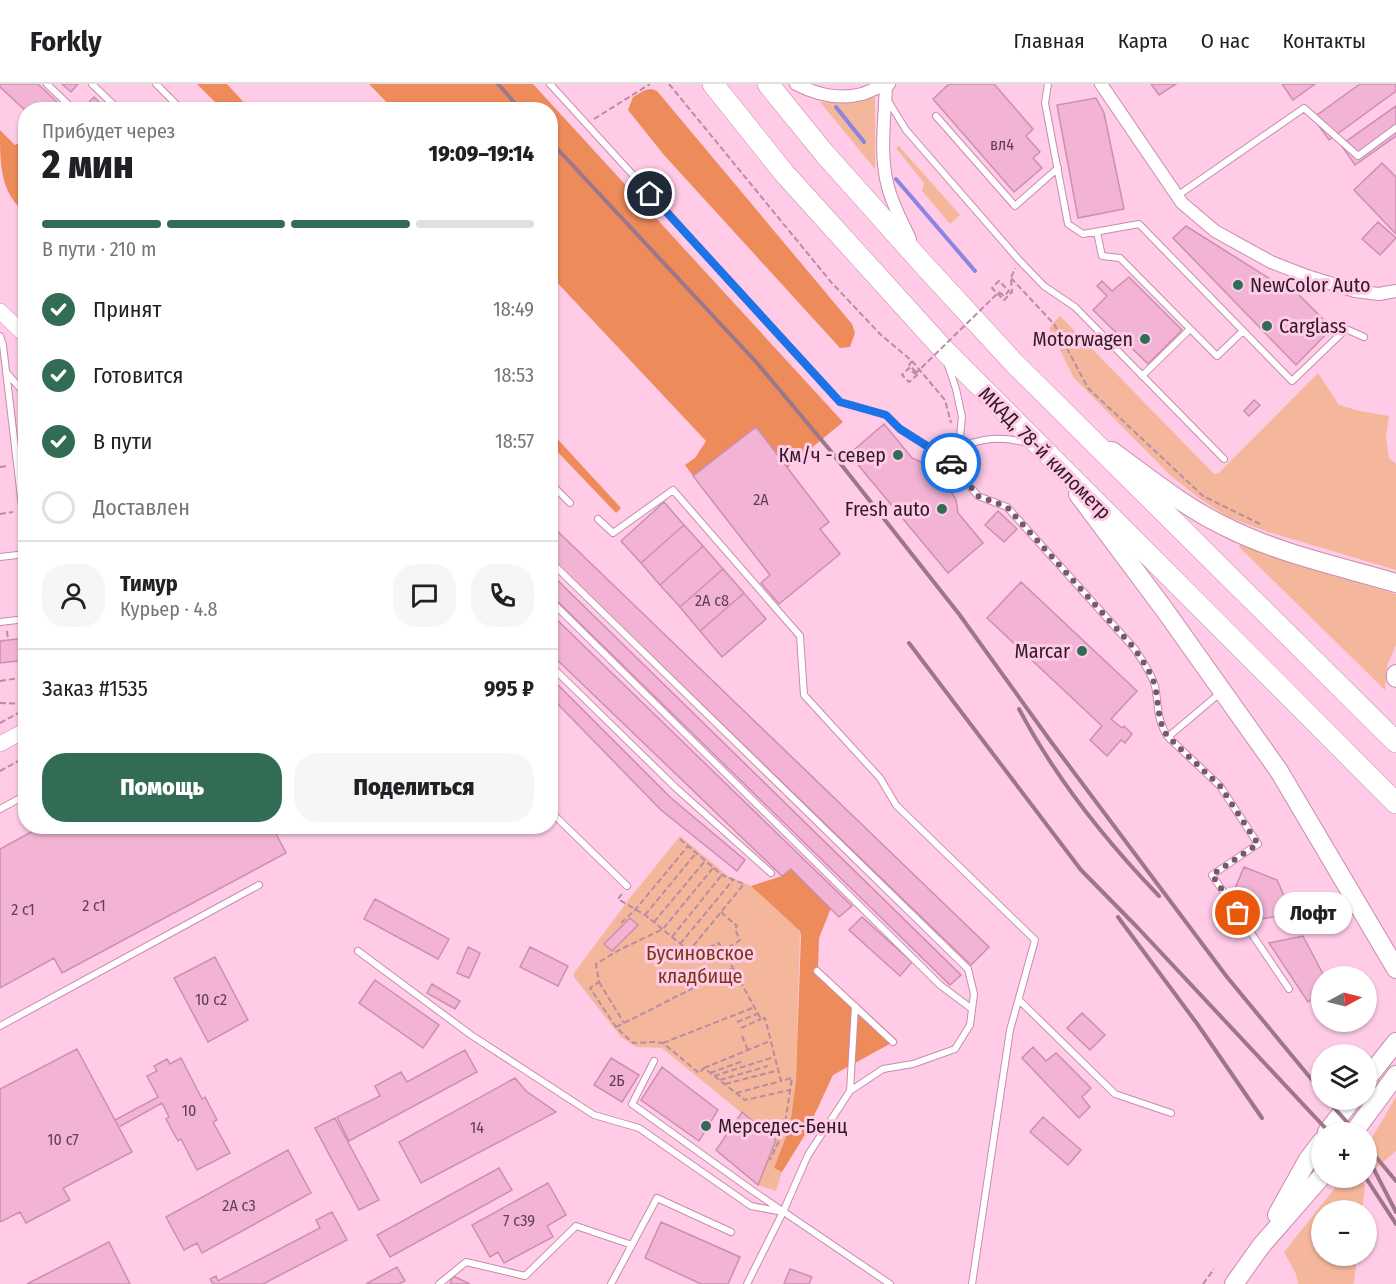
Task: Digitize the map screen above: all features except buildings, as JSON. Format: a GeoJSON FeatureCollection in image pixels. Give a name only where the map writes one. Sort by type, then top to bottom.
{"type":"FeatureCollection","features":[{"type":"Feature","properties":{"kind":"highway","name":"МКАД, 78-й километр"},"geometry":{"type":"LineString","coordinates":[[713,84],[784,173],[944,350],[1036,446],[1396,803]]}},
{"type":"Feature","properties":{"kind":"highway"},"geometry":{"type":"LineString","coordinates":[[768,84],[824,153],[1014,363],[1396,742]]}},
{"type":"Feature","properties":{"kind":"main road"},"geometry":{"type":"LineString","coordinates":[[1080,429],[1191,507],[1227,528],[1286,551],[1396,583]]}},
{"type":"Feature","properties":{"kind":"main road"},"geometry":{"type":"LineString","coordinates":[[1057,466],[1279,771],[1396,969]]}},
{"type":"Feature","properties":{"kind":"main road"},"geometry":{"type":"LineString","coordinates":[[1377,1065],[1394,1041]]}},
{"type":"Feature","properties":{"kind":"main road"},"geometry":{"type":"LineString","coordinates":[[1361,1122],[1395,1076]]}},
{"type":"Feature","properties":{"kind":"main road"},"geometry":{"type":"LineString","coordinates":[[1261,1246],[1311,1154]]}},
{"type":"Feature","properties":{"kind":"main road"},"geometry":{"type":"LineString","coordinates":[[1234,1284],[1261,1246],[1312,1188]]}},
{"type":"Feature","properties":{"kind":"street"},"geometry":{"type":"LineString","coordinates":[[796,84],[818,94],[847,97],[887,87],[883,151],[888,186],[897,214],[923,264]]}},
{"type":"Feature","properties":{"kind":"street"},"geometry":{"type":"LineString","coordinates":[[1101,84],[1182,203],[1215,231],[1271,262],[1307,276],[1354,291],[1379,294],[1396,291]]}},
{"type":"Feature","properties":{"kind":"street"},"geometry":{"type":"LineString","coordinates":[[0,311],[18,328]]}},
{"type":"Feature","properties":{"kind":"street"},"geometry":{"type":"LineString","coordinates":[[0,744],[18,734]]}},
{"type":"Feature","properties":{"kind":"lane"},"geometry":{"type":"LineString","coordinates":[[47,84],[66,102]]}},
{"type":"Feature","properties":{"kind":"lane"},"geometry":{"type":"LineString","coordinates":[[92,84],[111,102]]}},
{"type":"Feature","properties":{"kind":"lane"},"geometry":{"type":"LineString","coordinates":[[156,84],[174,102]]}},
{"type":"Feature","properties":{"kind":"lane"},"geometry":{"type":"LineString","coordinates":[[550,84],[840,402],[886,415],[900,429],[946,458],[978,496],[1007,507],[1134,648],[1150,672],[1162,728],[1168,737],[1220,786],[1258,844],[1212,875],[1289,989]]}},
{"type":"Feature","properties":{"kind":"lane"},"geometry":{"type":"LineString","coordinates":[[1048,84],[1045,103],[1068,224],[1083,234],[1139,224],[1292,381],[1346,329],[1364,337]]}},
{"type":"Feature","properties":{"kind":"lane"},"geometry":{"type":"LineString","coordinates":[[887,87],[906,130],[1019,260],[1044,286],[1075,307],[1224,459]]}},
{"type":"Feature","properties":{"kind":"lane"},"geometry":{"type":"LineString","coordinates":[[1177,196],[1305,108],[1358,156],[1396,128]]}},
{"type":"Feature","properties":{"kind":"lane"},"geometry":{"type":"LineString","coordinates":[[936,116],[1015,206],[1058,168]]}},
{"type":"Feature","properties":{"kind":"lane"},"geometry":{"type":"LineString","coordinates":[[1097,232],[1102,256],[1120,258],[1217,356],[1243,331]]}},
{"type":"Feature","properties":{"kind":"lane"},"geometry":{"type":"LineString","coordinates":[[1142,376],[1190,328]]}},
{"type":"Feature","properties":{"kind":"lane"},"geometry":{"type":"LineString","coordinates":[[0,336],[18,476]]}},
{"type":"Feature","properties":{"kind":"lane"},"geometry":{"type":"LineString","coordinates":[[944,350],[962,417],[959,446]]}},
{"type":"Feature","properties":{"kind":"lane"},"geometry":{"type":"LineString","coordinates":[[6,372],[18,386]]}},
{"type":"Feature","properties":{"kind":"lane"},"geometry":{"type":"LineString","coordinates":[[946,458],[959,446],[991,439],[1013,439],[1036,446]]}},
{"type":"Feature","properties":{"kind":"lane"},"geometry":{"type":"LineString","coordinates":[[598,519],[614,533],[673,490],[800,636],[804,695],[880,778],[896,805],[1035,940],[1010,1030],[972,1284]]}},
{"type":"Feature","properties":{"kind":"lane"},"geometry":{"type":"LineString","coordinates":[[558,491],[570,503]]}},
{"type":"Feature","properties":{"kind":"lane"},"geometry":{"type":"LineString","coordinates":[[0,557],[18,555]]}},
{"type":"Feature","properties":{"kind":"lane"},"geometry":{"type":"LineString","coordinates":[[558,569],[968,969],[974,994],[970,1024],[955,1049],[913,1064],[883,1069],[850,1090],[808,1155],[747,1284]]}},
{"type":"Feature","properties":{"kind":"lane"},"geometry":{"type":"LineString","coordinates":[[558,608],[940,985],[972,1009]]}},
{"type":"Feature","properties":{"kind":"lane"},"geometry":{"type":"LineString","coordinates":[[0,622],[18,620]]}},
{"type":"Feature","properties":{"kind":"lane"},"geometry":{"type":"LineString","coordinates":[[558,673],[676,788],[771,873]]}},
{"type":"Feature","properties":{"kind":"lane"},"geometry":{"type":"LineString","coordinates":[[1168,737],[1222,690]]}},
{"type":"Feature","properties":{"kind":"lane"},"geometry":{"type":"LineString","coordinates":[[0,809],[18,799]]}},
{"type":"Feature","properties":{"kind":"lane"},"geometry":{"type":"LineString","coordinates":[[558,820],[627,886]]}},
{"type":"Feature","properties":{"kind":"lane"},"geometry":{"type":"LineString","coordinates":[[0,1026],[260,885]]}},
{"type":"Feature","properties":{"kind":"lane"},"geometry":{"type":"LineString","coordinates":[[358,951],[471,1035],[594,1115],[639,1128],[751,1206],[783,1212]]}},
{"type":"Feature","properties":{"kind":"lane"},"geometry":{"type":"LineString","coordinates":[[817,971],[893,1042]]}},
{"type":"Feature","properties":{"kind":"lane"},"geometry":{"type":"LineString","coordinates":[[1019,1000],[1115,1094],[1171,1113]]}},
{"type":"Feature","properties":{"kind":"lane"},"geometry":{"type":"LineString","coordinates":[[850,1090],[855,1006]]}},
{"type":"Feature","properties":{"kind":"lane"},"geometry":{"type":"LineString","coordinates":[[654,1061],[632,1104],[783,1212],[890,1284]]}},
{"type":"Feature","properties":{"kind":"lane"},"geometry":{"type":"LineString","coordinates":[[610,1284],[657,1198],[731,1232]]}},
{"type":"Feature","properties":{"kind":"lane"},"geometry":{"type":"LineString","coordinates":[[439,1284],[466,1262],[525,1276],[576,1226],[632,1245]]}},
{"type":"Feature","properties":{"kind":"path"},"geometry":{"type":"LineString","coordinates":[[586,124],[650,84]]}},
{"type":"Feature","properties":{"kind":"path"},"geometry":{"type":"LineString","coordinates":[[669,84],[831,282],[880,334],[912,361],[945,400],[949,417]]}},
{"type":"Feature","properties":{"kind":"path"},"geometry":{"type":"LineString","coordinates":[[912,361],[909,364],[918,374],[909,382],[902,375],[909,368],[915,374],[999,292],[1004,297],[1009,291],[999,281],[992,288],[1004,300],[1012,292],[1011,278],[1054,324],[1088,388],[1203,496],[1260,524]]}},
{"type":"Feature","properties":{"kind":"path"},"geometry":{"type":"LineString","coordinates":[[0,514],[18,512]]}},
{"type":"Feature","properties":{"kind":"path"},"geometry":{"type":"LineString","coordinates":[[0,681],[18,678]]}},
{"type":"Feature","properties":{"kind":"path"},"geometry":{"type":"LineString","coordinates":[[0,703],[18,704]]}},
{"type":"Feature","properties":{"kind":"path"},"geometry":{"type":"LineString","coordinates":[[0,723],[18,713]]}},
{"type":"Feature","properties":{"kind":"path"},"geometry":{"type":"LineString","coordinates":[[0,771],[18,761]]}},
{"type":"Feature","properties":{"kind":"path"},"geometry":{"type":"LineString","coordinates":[[680,839],[722,875],[744,884],[689,951]]}},
{"type":"Feature","properties":{"kind":"path"},"geometry":{"type":"LineString","coordinates":[[621,923],[635,910],[688,846]]}},
{"type":"Feature","properties":{"kind":"path"},"geometry":{"type":"LineString","coordinates":[[645,915],[696,854]]}},
{"type":"Feature","properties":{"kind":"path"},"geometry":{"type":"LineString","coordinates":[[654,922],[705,861]]}},
{"type":"Feature","properties":{"kind":"path"},"geometry":{"type":"LineString","coordinates":[[624,1023],[599,982],[596,964],[663,929],[713,868]]}},
{"type":"Feature","properties":{"kind":"path"},"geometry":{"type":"LineString","coordinates":[[672,937],[722,875]]}},
{"type":"Feature","properties":{"kind":"path"},"geometry":{"type":"LineString","coordinates":[[680,944],[733,880]]}},
{"type":"Feature","properties":{"kind":"path"},"geometry":{"type":"LineString","coordinates":[[627,886],[618,899],[645,915],[693,954],[719,943],[761,1019]]}},
{"type":"Feature","properties":{"kind":"path"},"geometry":{"type":"LineString","coordinates":[[721,912],[736,926],[740,940],[723,951]]}},
{"type":"Feature","properties":{"kind":"path"},"geometry":{"type":"LineString","coordinates":[[616,1027],[733,968]]}},
{"type":"Feature","properties":{"kind":"path"},"geometry":{"type":"LineString","coordinates":[[599,982],[590,988],[616,1027],[633,1043],[663,1043],[755,1007]]}},
{"type":"Feature","properties":{"kind":"path"},"geometry":{"type":"LineString","coordinates":[[737,1022],[758,1013]]}},
{"type":"Feature","properties":{"kind":"path"},"geometry":{"type":"LineString","coordinates":[[741,1028],[765,1018],[781,1081]]}},
{"type":"Feature","properties":{"kind":"path"},"geometry":{"type":"LineString","coordinates":[[742,1036],[748,1050]]}},
{"type":"Feature","properties":{"kind":"path"},"geometry":{"type":"LineString","coordinates":[[663,1043],[699,1074],[704,1068],[770,1041]]}},
{"type":"Feature","properties":{"kind":"path"},"geometry":{"type":"LineString","coordinates":[[714,1076],[774,1057]]}},
{"type":"Feature","properties":{"kind":"path"},"geometry":{"type":"LineString","coordinates":[[710,1072],[743,1061]]}},
{"type":"Feature","properties":{"kind":"path"},"geometry":{"type":"LineString","coordinates":[[720,1080],[768,1066]]}},
{"type":"Feature","properties":{"kind":"path"},"geometry":{"type":"LineString","coordinates":[[704,1068],[745,1100],[790,1090]]}},
{"type":"Feature","properties":{"kind":"path"},"geometry":{"type":"LineString","coordinates":[[724,1084],[779,1070]]}},
{"type":"Feature","properties":{"kind":"path"},"geometry":{"type":"LineString","coordinates":[[736,1093],[792,1078],[784,1130],[770,1160]]}},
{"type":"Feature","properties":{"kind":"path"},"geometry":{"type":"LineString","coordinates":[[1203,1284],[1214,1269]]}},
{"type":"Feature","properties":{"kind":"green space"},"geometry":{"type":"Polygon","coordinates":[[[875,97],[875,169],[820,102],[852,103],[875,97]]]}},
{"type":"Feature","properties":{"kind":"green space"},"geometry":{"type":"Polygon","coordinates":[[[899,146],[960,215],[950,224],[922,191],[924,183],[896,148],[899,146]]]}},
{"type":"Feature","properties":{"kind":"green space"},"geometry":{"type":"Polygon","coordinates":[[[1060,316],[1214,474],[1219,473],[1318,373],[1339,405],[1389,416],[1386,437],[1389,458],[1396,464],[1396,570],[1268,532],[1226,516],[1199,498],[1171,476],[1074,378],[1049,328],[1060,316]]]}},
{"type":"Feature","properties":{"kind":"green space"},"geometry":{"type":"Polygon","coordinates":[[[1241,544],[1281,560],[1396,594],[1396,645],[1387,666],[1385,690],[1239,547],[1241,544]]]}},
{"type":"Feature","properties":{"kind":"green space","name":"Бусиновское кладбище"},"geometry":{"type":"Polygon","coordinates":[[[680,836],[728,876],[751,886],[800,931],[796,1080],[790,1126],[774,1168],[782,1172],[776,1191],[758,1185],[775,1140],[662,1048],[636,1047],[621,1037],[574,977],[574,973],[630,898],[680,836]]]}},
{"type":"Feature","properties":{"kind":"green space"},"geometry":{"type":"Polygon","coordinates":[[[1396,1097],[1396,1151],[1377,1167],[1377,1129],[1396,1097]]]}},
{"type":"Feature","properties":{"kind":"green space"},"geometry":{"type":"Polygon","coordinates":[[[1335,1188],[1365,1188],[1363,1200],[1325,1200],[1335,1188]]]}},
{"type":"Feature","properties":{"kind":"green space"},"geometry":{"type":"Polygon","coordinates":[[[1311,1218],[1311,1266],[1356,1266],[1354,1282],[1353,1284],[1298,1284],[1296,1274],[1284,1252],[1311,1218]]]}},
{"type":"Feature","properties":{"kind":"shaded area"},"geometry":{"type":"Polygon","coordinates":[[[197,84],[227,84],[244,102],[215,102],[197,84]]]}},
{"type":"Feature","properties":{"kind":"shaded area"},"geometry":{"type":"Polygon","coordinates":[[[369,84],[533,84],[550,102],[386,102],[369,84]]]}},
{"type":"Feature","properties":{"kind":"shaded area"},"geometry":{"type":"Polygon","coordinates":[[[652,89],[657,91],[852,324],[855,333],[850,347],[840,348],[664,155],[628,110],[633,97],[652,89]]]}},
{"type":"Feature","properties":{"kind":"shaded area"},"geometry":{"type":"Polygon","coordinates":[[[558,111],[843,422],[787,468],[756,427],[693,476],[685,465],[695,458],[706,441],[558,283],[558,111]]]}},
{"type":"Feature","properties":{"kind":"shaded area"},"geometry":{"type":"Polygon","coordinates":[[[0,130],[15,145],[18,144],[18,205],[6,186],[0,154],[0,130]]]}},
{"type":"Feature","properties":{"kind":"shaded area"},"geometry":{"type":"Polygon","coordinates":[[[558,440],[621,508],[616,513],[558,452],[558,440]]]}},
{"type":"Feature","properties":{"kind":"shaded area"},"geometry":{"type":"Polygon","coordinates":[[[791,869],[831,908],[819,938],[818,967],[897,1040],[833,1075],[806,1133],[782,1172],[774,1168],[790,1126],[796,1080],[801,936],[800,931],[751,886],[782,876],[791,869]]]}},
{"type":"Feature","properties":{"kind":"waterway"},"geometry":{"type":"LineString","coordinates":[[836,107],[864,142]]}},
{"type":"Feature","properties":{"kind":"waterway"},"geometry":{"type":"LineString","coordinates":[[896,179],[975,271]]}},
{"type":"Feature","properties":{"kind":"railway"},"geometry":{"type":"LineString","coordinates":[[498,84],[514,102]]}},
{"type":"Feature","properties":{"kind":"railway"},"geometry":{"type":"LineString","coordinates":[[558,150],[757,363],[829,449],[959,614],[1049,739],[1227,977],[1311,1079]]}},
{"type":"Feature","properties":{"kind":"railway"},"geometry":{"type":"LineString","coordinates":[[909,643],[1081,870],[1320,1122]]}},
{"type":"Feature","properties":{"kind":"railway"},"geometry":{"type":"LineString","coordinates":[[1019,709],[1065,784],[1101,831],[1159,896]]}},
{"type":"Feature","properties":{"kind":"railway"},"geometry":{"type":"LineString","coordinates":[[1118,917],[1198,1025],[1262,1118]]}},
{"type":"Feature","properties":{"kind":"railway"},"geometry":{"type":"LineString","coordinates":[[1336,1110],[1347,1122]]}},
{"type":"Feature","properties":{"kind":"railway"},"geometry":{"type":"LineString","coordinates":[[1377,1158],[1396,1181]]}},
{"type":"Feature","properties":{"kind":"railway"},"geometry":{"type":"LineString","coordinates":[[1377,1175],[1396,1212]]}},
{"type":"Feature","properties":{"kind":"railway"},"geometry":{"type":"LineString","coordinates":[[1373,1188],[1396,1224]]}},
{"type":"Feature","properties":{"kind":"way so far"},"geometry":{"type":"LineString","coordinates":[[951,463],[978,496],[1007,507],[1134,648],[1150,672],[1162,728],[1168,737],[1220,786],[1258,844],[1212,875],[1238,913]]}},
{"type":"Feature","properties":{"kind":"place","name":"NewColor Auto"},"geometry":{"type":"Point","coordinates":[1238,285]}},
{"type":"Feature","properties":{"kind":"place","name":"Carglass"},"geometry":{"type":"Point","coordinates":[1267,326]}},
{"type":"Feature","properties":{"kind":"place","name":"Motorwagen"},"geometry":{"type":"Point","coordinates":[1145,339]}},
{"type":"Feature","properties":{"kind":"place","name":"Км/ч - север"},"geometry":{"type":"Point","coordinates":[898,455]}},
{"type":"Feature","properties":{"kind":"place","name":"Fresh auto"},"geometry":{"type":"Point","coordinates":[942,509]}},
{"type":"Feature","properties":{"kind":"place","name":"Marcar"},"geometry":{"type":"Point","coordinates":[1082,651]}},
{"type":"Feature","properties":{"kind":"place","name":"Лофт"},"geometry":{"type":"Point","coordinates":[1238,913]}},
{"type":"Feature","properties":{"kind":"place","name":"Мерседес-Бенц"},"geometry":{"type":"Point","coordinates":[706,1126]}},
{"type":"Feature","properties":{"kind":"route"},"geometry":{"type":"LineString","coordinates":[[650,194],[840,402],[886,415],[900,429],[951,463]]}}]}
